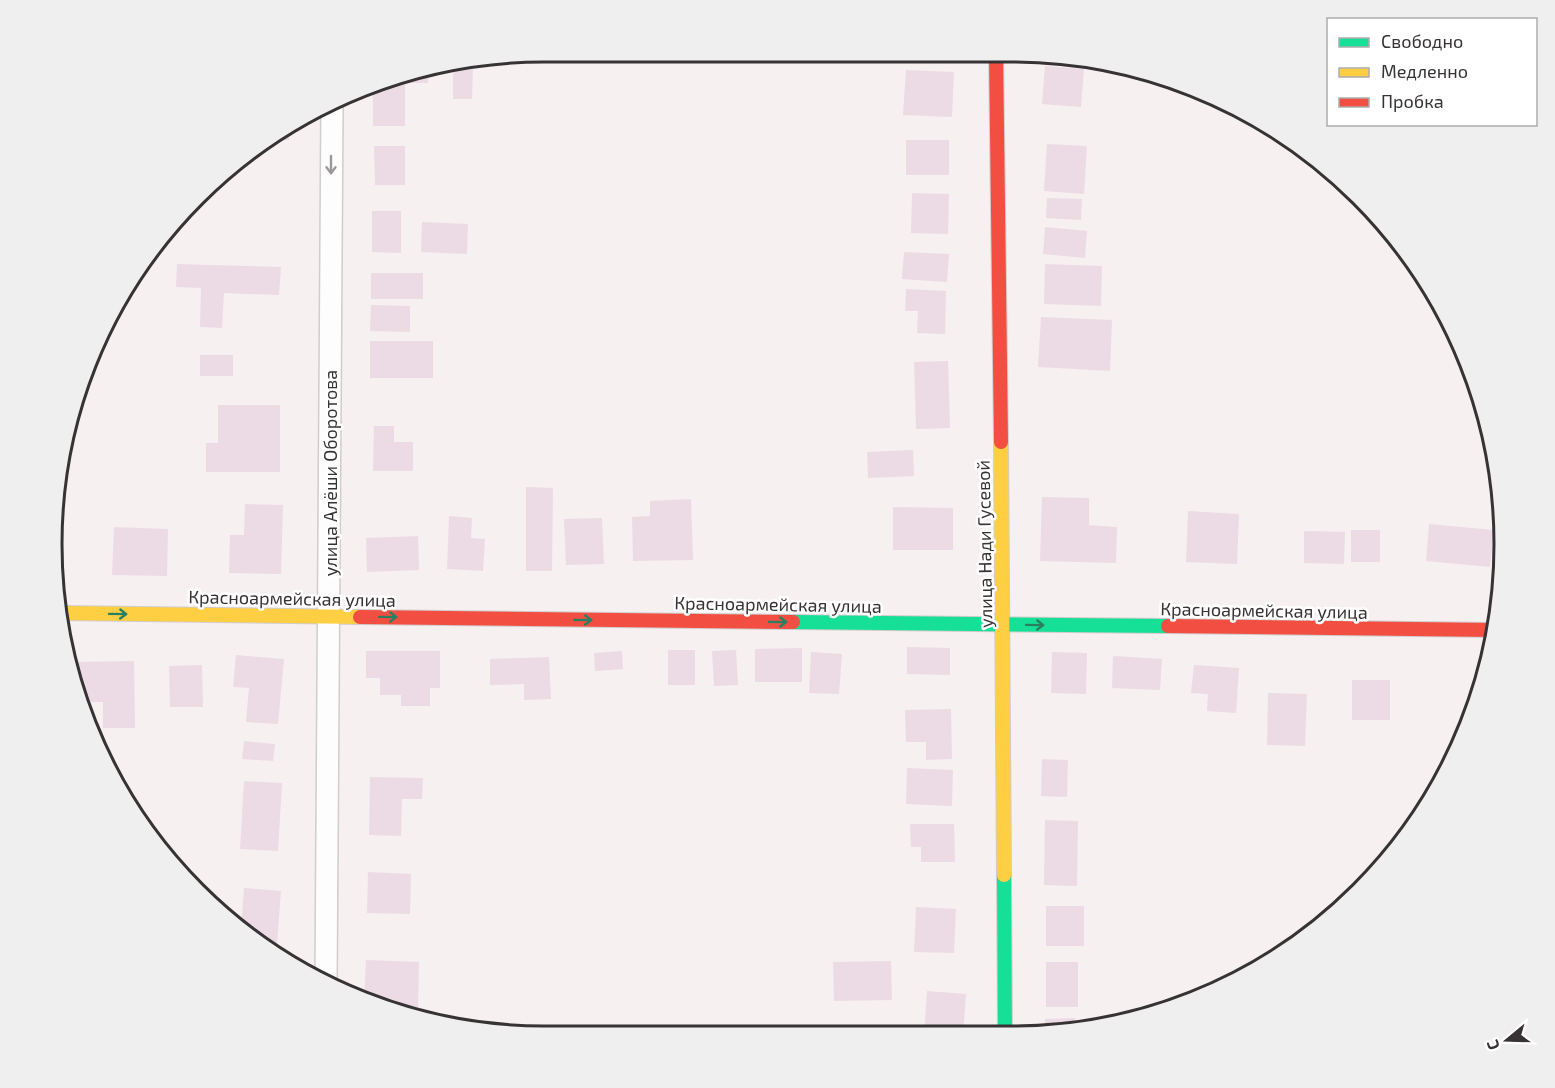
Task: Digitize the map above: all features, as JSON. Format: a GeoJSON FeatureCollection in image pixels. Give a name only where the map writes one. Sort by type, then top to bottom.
{"type":"FeatureCollection","features":[{"type":"Feature","properties":{"kind":"street","name":"улица Нади Гусевой"},"geometry":{"type":"LineString","coordinates":[[996,62],[1005,1026]]}},
{"type":"Feature","properties":{"kind":"street","name":"улица Алёши Оборотова"},"geometry":{"type":"LineString","coordinates":[[326,974],[332,111]]}},
{"type":"Feature","properties":{"kind":"street","name":"Красноармейская улица"},"geometry":{"type":"LineString","coordinates":[[67,613],[1485,630]]}},
{"type":"Feature","properties":{"kind":"building"},"geometry":{"type":"Polygon","coordinates":[[[1045,66],[1084,69],[1081,107],[1042,104],[1045,66]]]}},
{"type":"Feature","properties":{"kind":"building"},"geometry":{"type":"Polygon","coordinates":[[[473,67],[472,99],[453,99],[453,71],[473,67]]]}},
{"type":"Feature","properties":{"kind":"building"},"geometry":{"type":"Polygon","coordinates":[[[906,70],[954,72],[952,117],[903,115],[906,70]]]}},
{"type":"Feature","properties":{"kind":"building"},"geometry":{"type":"Polygon","coordinates":[[[428,76],[428,83],[405,83],[405,126],[373,126],[373,93],[389,87],[428,76]]]}},
{"type":"Feature","properties":{"kind":"building"},"geometry":{"type":"Polygon","coordinates":[[[906,140],[949,140],[949,175],[906,175],[906,140]]]}},
{"type":"Feature","properties":{"kind":"building"},"geometry":{"type":"Polygon","coordinates":[[[1047,144],[1087,146],[1084,194],[1044,191],[1047,144]]]}},
{"type":"Feature","properties":{"kind":"building"},"geometry":{"type":"Polygon","coordinates":[[[374,146],[405,146],[405,185],[375,185],[374,146]]]}},
{"type":"Feature","properties":{"kind":"building"},"geometry":{"type":"Polygon","coordinates":[[[912,193],[949,194],[948,234],[911,233],[912,193]]]}},
{"type":"Feature","properties":{"kind":"building"},"geometry":{"type":"Polygon","coordinates":[[[1047,198],[1082,199],[1081,220],[1046,218],[1047,198]]]}},
{"type":"Feature","properties":{"kind":"building"},"geometry":{"type":"Polygon","coordinates":[[[372,211],[401,211],[401,253],[372,252],[372,211]]]}},
{"type":"Feature","properties":{"kind":"building"},"geometry":{"type":"Polygon","coordinates":[[[422,222],[468,224],[467,254],[421,252],[422,222]]]}},
{"type":"Feature","properties":{"kind":"building"},"geometry":{"type":"Polygon","coordinates":[[[1045,227],[1087,231],[1085,258],[1043,254],[1045,227]]]}},
{"type":"Feature","properties":{"kind":"building"},"geometry":{"type":"Polygon","coordinates":[[[904,252],[949,254],[947,282],[902,279],[904,252]]]}},
{"type":"Feature","properties":{"kind":"building"},"geometry":{"type":"Polygon","coordinates":[[[177,264],[281,267],[279,295],[224,293],[222,328],[200,327],[201,288],[176,287],[177,264]]]}},
{"type":"Feature","properties":{"kind":"building"},"geometry":{"type":"Polygon","coordinates":[[[1045,264],[1102,266],[1101,306],[1044,304],[1045,264]]]}},
{"type":"Feature","properties":{"kind":"building"},"geometry":{"type":"Polygon","coordinates":[[[371,273],[423,273],[423,299],[371,299],[371,273]]]}},
{"type":"Feature","properties":{"kind":"building"},"geometry":{"type":"Polygon","coordinates":[[[906,289],[946,291],[945,334],[917,333],[918,311],[905,311],[906,289]]]}},
{"type":"Feature","properties":{"kind":"building"},"geometry":{"type":"Polygon","coordinates":[[[371,305],[410,306],[410,332],[370,331],[371,305]]]}},
{"type":"Feature","properties":{"kind":"building"},"geometry":{"type":"Polygon","coordinates":[[[1041,317],[1112,320],[1110,371],[1038,367],[1041,317]]]}},
{"type":"Feature","properties":{"kind":"building"},"geometry":{"type":"Polygon","coordinates":[[[370,341],[433,341],[433,378],[370,378],[370,341]]]}},
{"type":"Feature","properties":{"kind":"building"},"geometry":{"type":"Polygon","coordinates":[[[200,355],[233,355],[233,376],[200,376],[200,355]]]}},
{"type":"Feature","properties":{"kind":"building"},"geometry":{"type":"Polygon","coordinates":[[[948,361],[950,428],[916,429],[914,362],[948,361]]]}},
{"type":"Feature","properties":{"kind":"building"},"geometry":{"type":"Polygon","coordinates":[[[218,405],[280,405],[280,472],[206,472],[206,443],[218,443],[218,405]]]}},
{"type":"Feature","properties":{"kind":"building"},"geometry":{"type":"Polygon","coordinates":[[[374,426],[394,426],[394,442],[413,442],[413,471],[373,471],[374,426]]]}},
{"type":"Feature","properties":{"kind":"building"},"geometry":{"type":"Polygon","coordinates":[[[913,450],[914,476],[868,478],[867,452],[913,450]]]}},
{"type":"Feature","properties":{"kind":"building"},"geometry":{"type":"Polygon","coordinates":[[[526,487],[553,488],[552,571],[526,571],[526,487]]]}},
{"type":"Feature","properties":{"kind":"building"},"geometry":{"type":"Polygon","coordinates":[[[1042,497],[1089,498],[1089,525],[1117,527],[1116,563],[1040,561],[1042,497]]]}},
{"type":"Feature","properties":{"kind":"building"},"geometry":{"type":"Polygon","coordinates":[[[691,499],[693,560],[633,561],[632,517],[650,516],[650,501],[691,499]]]}},
{"type":"Feature","properties":{"kind":"building"},"geometry":{"type":"Polygon","coordinates":[[[245,504],[283,505],[281,574],[229,573],[230,535],[244,535],[245,504]]]}},
{"type":"Feature","properties":{"kind":"building"},"geometry":{"type":"Polygon","coordinates":[[[893,507],[953,508],[953,550],[893,550],[893,507]]]}},
{"type":"Feature","properties":{"kind":"building"},"geometry":{"type":"Polygon","coordinates":[[[1188,511],[1239,514],[1237,564],[1186,562],[1188,511]]]}},
{"type":"Feature","properties":{"kind":"building"},"geometry":{"type":"Polygon","coordinates":[[[449,516],[472,518],[471,538],[485,539],[483,571],[447,569],[449,516]]]}},
{"type":"Feature","properties":{"kind":"building"},"geometry":{"type":"Polygon","coordinates":[[[602,518],[604,564],[566,565],[564,519],[602,518]]]}},
{"type":"Feature","properties":{"kind":"building"},"geometry":{"type":"Polygon","coordinates":[[[1429,524],[1493,530],[1490,567],[1426,561],[1429,524]]]}},
{"type":"Feature","properties":{"kind":"building"},"geometry":{"type":"Polygon","coordinates":[[[114,527],[168,529],[167,576],[112,575],[114,527]]]}},
{"type":"Feature","properties":{"kind":"building"},"geometry":{"type":"Polygon","coordinates":[[[1351,530],[1380,530],[1380,562],[1351,562],[1351,530]]]}},
{"type":"Feature","properties":{"kind":"building"},"geometry":{"type":"Polygon","coordinates":[[[1304,531],[1345,532],[1344,564],[1304,563],[1304,531]]]}},
{"type":"Feature","properties":{"kind":"building"},"geometry":{"type":"Polygon","coordinates":[[[418,536],[419,570],[367,572],[366,538],[418,536]]]}},
{"type":"Feature","properties":{"kind":"building"},"geometry":{"type":"Polygon","coordinates":[[[907,647],[950,648],[950,675],[907,674],[907,647]]]}},
{"type":"Feature","properties":{"kind":"building"},"geometry":{"type":"Polygon","coordinates":[[[802,648],[802,682],[755,682],[755,649],[802,648]]]}},
{"type":"Feature","properties":{"kind":"building"},"geometry":{"type":"Polygon","coordinates":[[[668,650],[695,650],[695,685],[668,685],[668,650]]]}},
{"type":"Feature","properties":{"kind":"building"},"geometry":{"type":"Polygon","coordinates":[[[736,650],[738,685],[714,686],[712,651],[736,650]]]}},
{"type":"Feature","properties":{"kind":"building"},"geometry":{"type":"Polygon","coordinates":[[[366,651],[440,651],[440,688],[430,688],[430,706],[401,706],[401,695],[380,695],[380,678],[366,678],[366,651]]]}},
{"type":"Feature","properties":{"kind":"building"},"geometry":{"type":"Polygon","coordinates":[[[622,651],[623,669],[595,671],[594,653],[622,651]]]}},
{"type":"Feature","properties":{"kind":"building"},"geometry":{"type":"Polygon","coordinates":[[[811,652],[842,654],[839,694],[809,693],[811,652]]]}},
{"type":"Feature","properties":{"kind":"building"},"geometry":{"type":"Polygon","coordinates":[[[1052,652],[1087,653],[1086,694],[1051,693],[1052,652]]]}},
{"type":"Feature","properties":{"kind":"building"},"geometry":{"type":"Polygon","coordinates":[[[236,655],[284,659],[278,724],[246,722],[249,688],[233,687],[236,655]]]}},
{"type":"Feature","properties":{"kind":"building"},"geometry":{"type":"Polygon","coordinates":[[[1113,656],[1162,659],[1160,690],[1112,688],[1113,656]]]}},
{"type":"Feature","properties":{"kind":"building"},"geometry":{"type":"Polygon","coordinates":[[[549,657],[551,699],[524,700],[524,684],[490,685],[490,659],[549,657]]]}},
{"type":"Feature","properties":{"kind":"building"},"geometry":{"type":"Polygon","coordinates":[[[134,661],[135,728],[103,728],[103,702],[88,702],[76,662],[134,661]]]}},
{"type":"Feature","properties":{"kind":"building"},"geometry":{"type":"Polygon","coordinates":[[[202,665],[203,707],[170,707],[169,666],[202,665]]]}},
{"type":"Feature","properties":{"kind":"building"},"geometry":{"type":"Polygon","coordinates":[[[1194,665],[1239,668],[1236,713],[1207,711],[1208,694],[1191,693],[1194,665]]]}},
{"type":"Feature","properties":{"kind":"building"},"geometry":{"type":"Polygon","coordinates":[[[1352,680],[1390,680],[1390,720],[1352,720],[1352,680]]]}},
{"type":"Feature","properties":{"kind":"building"},"geometry":{"type":"Polygon","coordinates":[[[1268,693],[1307,694],[1305,746],[1267,745],[1268,693]]]}},
{"type":"Feature","properties":{"kind":"building"},"geometry":{"type":"Polygon","coordinates":[[[951,709],[952,759],[926,760],[926,742],[906,742],[905,710],[951,709]]]}},
{"type":"Feature","properties":{"kind":"building"},"geometry":{"type":"Polygon","coordinates":[[[244,741],[275,744],[273,761],[242,759],[244,741]]]}},
{"type":"Feature","properties":{"kind":"building"},"geometry":{"type":"Polygon","coordinates":[[[1042,759],[1068,760],[1067,797],[1041,796],[1042,759]]]}},
{"type":"Feature","properties":{"kind":"building"},"geometry":{"type":"Polygon","coordinates":[[[907,768],[953,770],[952,806],[906,804],[907,768]]]}},
{"type":"Feature","properties":{"kind":"building"},"geometry":{"type":"Polygon","coordinates":[[[370,777],[423,778],[422,799],[402,799],[401,836],[369,835],[370,777]]]}},
{"type":"Feature","properties":{"kind":"building"},"geometry":{"type":"Polygon","coordinates":[[[244,781],[282,783],[278,851],[240,849],[244,781]]]}},
{"type":"Feature","properties":{"kind":"building"},"geometry":{"type":"Polygon","coordinates":[[[1045,820],[1078,821],[1077,886],[1044,885],[1045,820]]]}},
{"type":"Feature","properties":{"kind":"building"},"geometry":{"type":"Polygon","coordinates":[[[910,824],[954,824],[955,862],[921,862],[921,847],[911,847],[910,824]]]}},
{"type":"Feature","properties":{"kind":"building"},"geometry":{"type":"Polygon","coordinates":[[[368,872],[411,874],[410,914],[367,913],[368,872]]]}},
{"type":"Feature","properties":{"kind":"building"},"geometry":{"type":"Polygon","coordinates":[[[244,888],[281,891],[277,946],[242,920],[244,888]]]}},
{"type":"Feature","properties":{"kind":"building"},"geometry":{"type":"Polygon","coordinates":[[[1046,906],[1084,906],[1084,946],[1046,946],[1046,906]]]}},
{"type":"Feature","properties":{"kind":"building"},"geometry":{"type":"Polygon","coordinates":[[[916,907],[956,909],[954,953],[914,952],[916,907]]]}},
{"type":"Feature","properties":{"kind":"building"},"geometry":{"type":"Polygon","coordinates":[[[366,960],[419,962],[418,1008],[364,992],[366,960]]]}},
{"type":"Feature","properties":{"kind":"building"},"geometry":{"type":"Polygon","coordinates":[[[891,961],[892,1000],[834,1001],[833,962],[891,961]]]}},
{"type":"Feature","properties":{"kind":"building"},"geometry":{"type":"Polygon","coordinates":[[[1046,962],[1078,962],[1078,1007],[1046,1007],[1046,962]]]}},
{"type":"Feature","properties":{"kind":"building"},"geometry":{"type":"Polygon","coordinates":[[[927,991],[966,994],[964,1026],[925,1026],[927,991]]]}},
{"type":"Feature","properties":{"kind":"building"},"geometry":{"type":"Polygon","coordinates":[[[1075,1018],[1075,1022],[1045,1025],[1045,1019],[1075,1018]]]}},
{"type":"Feature","properties":{"kind":"traffic: fast"},"geometry":{"type":"LineString","coordinates":[[793,622],[1168,626]]}},
{"type":"Feature","properties":{"kind":"traffic: fast"},"geometry":{"type":"LineString","coordinates":[[1004,875],[1005,1026]]}},
{"type":"Feature","properties":{"kind":"traffic: slow"},"geometry":{"type":"LineString","coordinates":[[1001,442],[1004,875]]}},
{"type":"Feature","properties":{"kind":"traffic: slow"},"geometry":{"type":"LineString","coordinates":[[67,613],[360,617]]}},
{"type":"Feature","properties":{"kind":"traffic: jam"},"geometry":{"type":"LineString","coordinates":[[996,62],[1001,442]]}},
{"type":"Feature","properties":{"kind":"traffic: jam"},"geometry":{"type":"LineString","coordinates":[[360,617],[793,622]]}},
{"type":"Feature","properties":{"kind":"traffic: jam"},"geometry":{"type":"LineString","coordinates":[[1168,626],[1485,630]]}}]}
